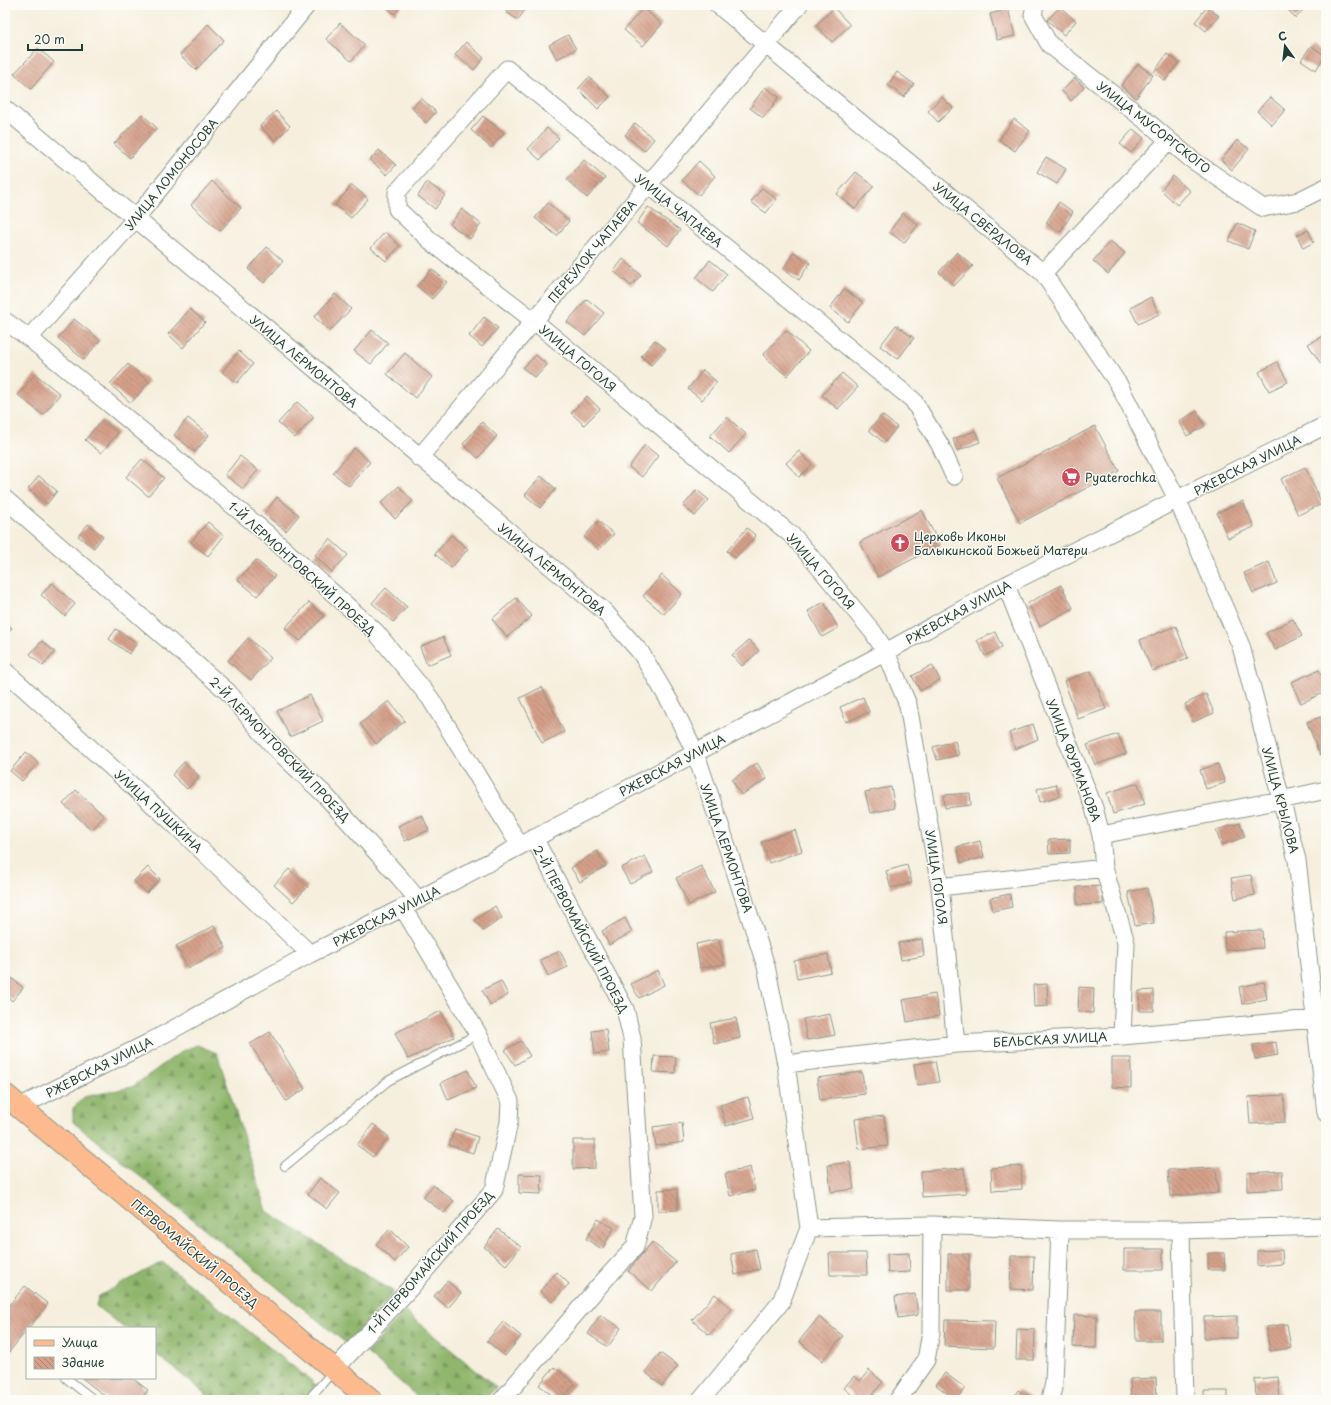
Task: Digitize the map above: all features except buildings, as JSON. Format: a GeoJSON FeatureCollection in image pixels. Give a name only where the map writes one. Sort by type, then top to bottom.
{"type":"FeatureCollection","features":[{"type":"Feature","properties":{"kind":"main road","name":"ПЕРВОМАЙСКИЙ ПРОЕЗД"},"geometry":{"type":"LineString","coordinates":[[12,1101],[371,1400]]}},
{"type":"Feature","properties":{"kind":"street","name":"УЛИЦА ЛОМОНОСОВА"},"geometry":{"type":"LineString","coordinates":[[29,338],[136,218],[307,5]]}},
{"type":"Feature","properties":{"kind":"street","name":"УЛИЦА СВЕРДЛОВА"},"geometry":{"type":"LineString","coordinates":[[718,5],[1043,272],[1119,385],[1178,501]]}},
{"type":"Feature","properties":{"kind":"street","name":"ПЕРЕУЛОК ЧАПАЕВА"},"geometry":{"type":"LineString","coordinates":[[419,458],[798,5]]}},
{"type":"Feature","properties":{"kind":"street","name":"УЛИЦА МУСОРГСКОГО"},"geometry":{"type":"LineString","coordinates":[[1035,5],[1033,15],[1049,44],[1191,159],[1263,208],[1298,201],[1326,187]]}},
{"type":"Feature","properties":{"kind":"street","name":"УЛИЦА ЧАПАЕВА"},"geometry":{"type":"LineString","coordinates":[[397,192],[507,69],[912,400],[940,445],[954,476]]}},
{"type":"Feature","properties":{"kind":"street","name":"УЛИЦА ЛЕРМОНТОВА"},"geometry":{"type":"LineString","coordinates":[[5,109],[419,458],[604,611],[641,653],[672,707],[694,752],[722,831],[766,966],[786,1064],[809,1228],[781,1302],[701,1400]]}},
{"type":"Feature","properties":{"kind":"street"},"geometry":{"type":"LineString","coordinates":[[1043,272],[1169,140]]}},
{"type":"Feature","properties":{"kind":"street","name":"УЛИЦА ГОГОЛЯ"},"geometry":{"type":"LineString","coordinates":[[397,192],[397,209],[433,243],[533,320],[795,538],[874,632],[886,652],[908,705],[940,887],[956,1044]]}},
{"type":"Feature","properties":{"kind":"street","name":"1-Й ЛЕРМОНТОВСКИЙ ПРОЕЗД"},"geometry":{"type":"LineString","coordinates":[[5,321],[29,338],[264,531],[375,631],[430,698],[527,842]]}},
{"type":"Feature","properties":{"kind":"street","name":"РЖЕВСКАЯ УЛИЦА"},"geometry":{"type":"LineString","coordinates":[[12,1101],[148,1043],[310,954],[410,904],[694,752],[886,652],[1006,585],[1178,501],[1326,425]]}},
{"type":"Feature","properties":{"kind":"street","name":"2-Й ЛЕРМОНТОВСКИЙ ПРОЕЗД"},"geometry":{"type":"LineString","coordinates":[[5,499],[228,692],[275,748],[323,793],[400,878],[410,904]]}},
{"type":"Feature","properties":{"kind":"street","name":"УЛИЦА КРЫЛОВА"},"geometry":{"type":"LineString","coordinates":[[1178,501],[1241,646],[1297,860],[1314,1019],[1325,1103]]}},
{"type":"Feature","properties":{"kind":"street","name":"УЛИЦА ФУРМАНОВА"},"geometry":{"type":"LineString","coordinates":[[1006,585],[1094,808],[1101,835],[1104,868],[1126,943],[1122,1036]]}},
{"type":"Feature","properties":{"kind":"street","name":"УЛИЦА ПУШКИНА"},"geometry":{"type":"LineString","coordinates":[[5,671],[170,820],[310,954]]}},
{"type":"Feature","properties":{"kind":"street"},"geometry":{"type":"LineString","coordinates":[[1101,835],[1326,790]]}},
{"type":"Feature","properties":{"kind":"street","name":"2-Й ПЕРВОМАЙСКИЙ ПРОЕЗД"},"geometry":{"type":"LineString","coordinates":[[502,1400],[635,1246],[643,1216],[632,1038],[625,1009],[527,842]]}},
{"type":"Feature","properties":{"kind":"street"},"geometry":{"type":"LineString","coordinates":[[940,887],[1104,868]]}},
{"type":"Feature","properties":{"kind":"street","name":"1-Й ПЕРВОМАЙСКИЙ ПРОЕЗД"},"geometry":{"type":"LineString","coordinates":[[335,1369],[410,1288],[494,1190],[510,1122],[510,1101],[478,1034],[410,904]]}},
{"type":"Feature","properties":{"kind":"street","name":"БЕЛЬСКАЯ УЛИЦА"},"geometry":{"type":"LineString","coordinates":[[786,1064],[956,1044],[1122,1036],[1314,1019]]}},
{"type":"Feature","properties":{"kind":"street"},"geometry":{"type":"LineString","coordinates":[[898,1400],[926,1360],[931,1333],[932,1225]]}},
{"type":"Feature","properties":{"kind":"street"},"geometry":{"type":"LineString","coordinates":[[809,1228],[932,1225],[1060,1230],[1180,1230],[1326,1226]]}},
{"type":"Feature","properties":{"kind":"street"},"geometry":{"type":"LineString","coordinates":[[1050,1400],[1054,1383],[1060,1230]]}},
{"type":"Feature","properties":{"kind":"street"},"geometry":{"type":"LineString","coordinates":[[1180,1230],[1185,1400]]}},
{"type":"Feature","properties":{"kind":"lane"},"geometry":{"type":"LineString","coordinates":[[285,1166],[388,1081],[478,1034]]}},
{"type":"Feature","properties":{"kind":"lane"},"geometry":{"type":"LineString","coordinates":[[308,1400],[335,1369]]}},
{"type":"Feature","properties":{"kind":"lane"},"geometry":{"type":"LineString","coordinates":[[67,1379],[94,1400]]}},
{"type":"Feature","properties":{"kind":"green space"},"geometry":{"type":"Polygon","coordinates":[[[197,1045],[217,1053],[267,1211],[394,1292],[347,1344],[73,1122],[73,1108],[84,1097],[132,1087],[182,1051],[197,1045]]]}},
{"type":"Feature","properties":{"kind":"green space"},"geometry":{"type":"Polygon","coordinates":[[[162,1262],[319,1387],[310,1400],[213,1400],[156,1354],[156,1327],[123,1327],[96,1306],[99,1296],[162,1262]]]}},
{"type":"Feature","properties":{"kind":"green space"},"geometry":{"type":"Polygon","coordinates":[[[404,1311],[496,1387],[485,1400],[421,1400],[367,1353],[404,1311]]]}},
{"type":"Feature","properties":{"kind":"place","name":"Pyaterochka"},"geometry":{"type":"Point","coordinates":[1071,477]}},
{"type":"Feature","properties":{"kind":"place","name":"Церковь Иконы Балыкинской Божьей Матери"},"geometry":{"type":"Point","coordinates":[900,543]}}]}
